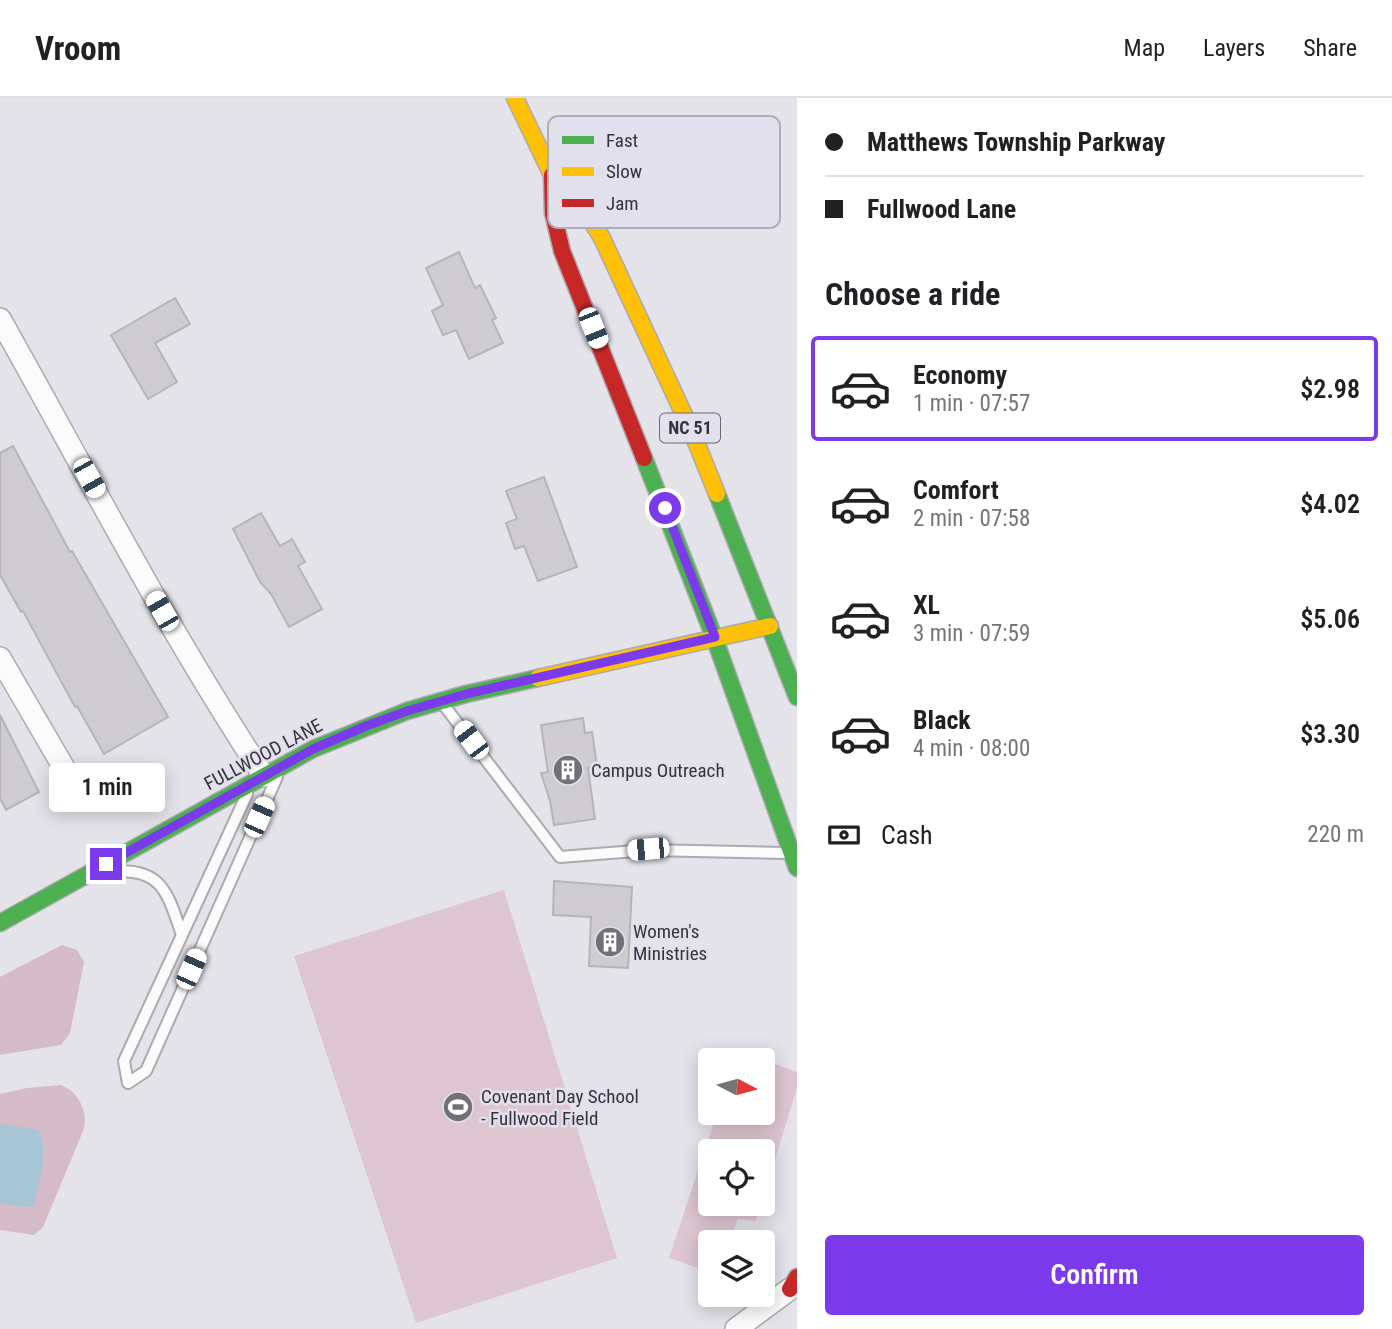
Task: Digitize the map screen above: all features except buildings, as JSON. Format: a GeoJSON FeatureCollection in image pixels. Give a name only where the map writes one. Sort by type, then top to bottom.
{"type":"FeatureCollection","features":[{"type":"Feature","properties":{"kind":"main road","name":"NC 51"},"geometry":{"type":"LineString","coordinates":[[515,98],[548,167]]}},
{"type":"Feature","properties":{"kind":"main road","name":"NC 51"},"geometry":{"type":"LineString","coordinates":[[557,228],[562,251],[715,637],[794,860]]}},
{"type":"Feature","properties":{"kind":"main road","name":"NC 51"},"geometry":{"type":"LineString","coordinates":[[596,228],[692,432],[797,697]]}},
{"type":"Feature","properties":{"kind":"main road","name":"FULLWOOD LANE"},"geometry":{"type":"LineString","coordinates":[[0,923],[266,774],[366,726],[441,701],[770,626]]}},
{"type":"Feature","properties":{"kind":"street"},"geometry":{"type":"LineString","coordinates":[[0,319],[216,703],[266,774]]}},
{"type":"Feature","properties":{"kind":"street"},"geometry":{"type":"LineString","coordinates":[[1,661],[71,780]]}},
{"type":"Feature","properties":{"kind":"street"},"geometry":{"type":"LineString","coordinates":[[736,1329],[795,1284]]}},
{"type":"Feature","properties":{"kind":"lane"},"geometry":{"type":"LineString","coordinates":[[441,701],[560,857],[648,849],[794,860]]}},
{"type":"Feature","properties":{"kind":"lane"},"geometry":{"type":"LineString","coordinates":[[266,774],[146,1071],[128,1083],[124,1061],[182,935],[266,774]]}},
{"type":"Feature","properties":{"kind":"lane"},"geometry":{"type":"LineString","coordinates":[[85,876],[118,871],[154,879],[166,891],[173,904],[182,935]]}},
{"type":"Feature","properties":{"kind":"shaded area","name":"Covenant Day School - Fullwood Field"},"geometry":{"type":"Polygon","coordinates":[[[504,890],[617,1258],[416,1323],[294,956],[504,890]]]}},
{"type":"Feature","properties":{"kind":"shaded area"},"geometry":{"type":"Polygon","coordinates":[[[62,945],[77,950],[84,962],[70,1033],[61,1045],[0,1055],[0,977],[62,945]]]}},
{"type":"Feature","properties":{"kind":"shaded area"},"geometry":{"type":"Polygon","coordinates":[[[775,1064],[797,1072],[797,1088],[775,1159],[775,1139],[708,1139],[713,1125],[775,1125],[775,1064]]]}},
{"type":"Feature","properties":{"kind":"shaded area"},"geometry":{"type":"Polygon","coordinates":[[[61,1085],[73,1093],[81,1104],[85,1124],[43,1227],[34,1235],[0,1230],[0,1094],[61,1085]]]}},
{"type":"Feature","properties":{"kind":"shaded area"},"geometry":{"type":"Polygon","coordinates":[[[698,1170],[698,1216],[757,1216],[756,1221],[738,1219],[734,1230],[698,1230],[698,1268],[669,1258],[698,1170]]]}},
{"type":"Feature","properties":{"kind":"water"},"geometry":{"type":"Polygon","coordinates":[[[0,1124],[38,1130],[43,1158],[34,1206],[0,1203],[0,1124]]]}},
{"type":"Feature","properties":{"kind":"traffic: fast"},"geometry":{"type":"LineString","coordinates":[[644,458],[714,637],[797,868]]}},
{"type":"Feature","properties":{"kind":"traffic: fast"},"geometry":{"type":"LineString","coordinates":[[717,494],[797,697]]}},
{"type":"Feature","properties":{"kind":"traffic: fast"},"geometry":{"type":"LineString","coordinates":[[0,923],[313,749],[407,711],[538,678]]}},
{"type":"Feature","properties":{"kind":"traffic: slow"},"geometry":{"type":"LineString","coordinates":[[515,98],[548,167]]}},
{"type":"Feature","properties":{"kind":"traffic: slow"},"geometry":{"type":"LineString","coordinates":[[596,228],[692,432],[717,494]]}},
{"type":"Feature","properties":{"kind":"traffic: slow"},"geometry":{"type":"LineString","coordinates":[[538,678],[770,626]]}},
{"type":"Feature","properties":{"kind":"traffic: jam"},"geometry":{"type":"LineString","coordinates":[[557,228],[562,251],[644,458]]}},
{"type":"Feature","properties":{"kind":"traffic: jam"},"geometry":{"type":"LineString","coordinates":[[790,1289],[797,1277]]}},
{"type":"Feature","properties":{"kind":"place","name":"Campus Outreach"},"geometry":{"type":"Point","coordinates":[568,770]}},
{"type":"Feature","properties":{"kind":"place","name":"Women's Ministries"},"geometry":{"type":"Point","coordinates":[610,942]}},
{"type":"Feature","properties":{"kind":"place","name":"Covenant Day School - Fullwood Field"},"geometry":{"type":"Point","coordinates":[458,1107]}},
{"type":"Feature","properties":{"kind":"route"},"geometry":{"type":"LineString","coordinates":[[106,864],[313,749],[366,726],[466,694],[715,637],[665,508]]}}]}
